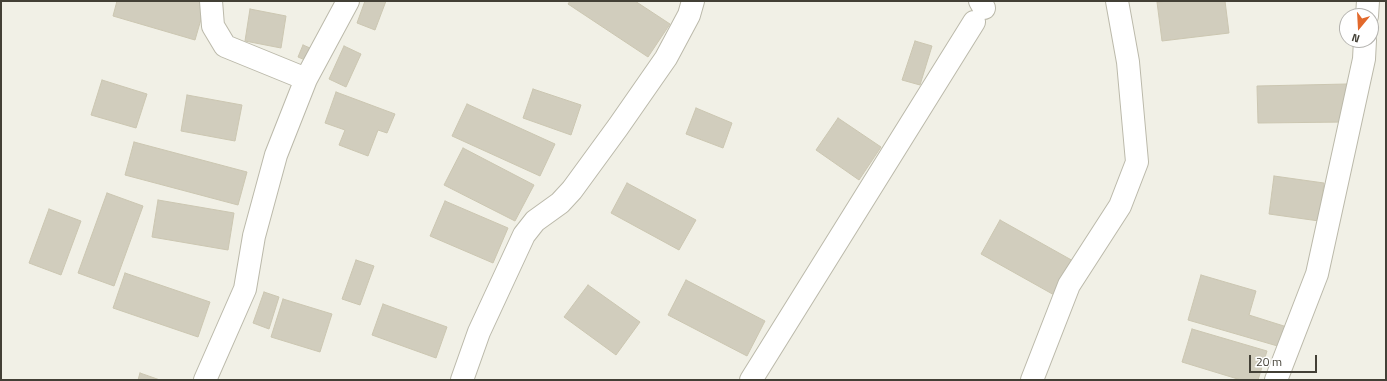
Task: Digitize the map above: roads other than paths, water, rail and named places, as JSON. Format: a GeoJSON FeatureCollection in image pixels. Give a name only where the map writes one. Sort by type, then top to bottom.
{"type":"FeatureCollection","features":[{"type":"Feature","properties":{"kind":"street"},"geometry":{"type":"LineString","coordinates":[[211,1],[213,26],[225,46],[306,79]]}},
{"type":"Feature","properties":{"kind":"street"},"geometry":{"type":"LineString","coordinates":[[205,380],[245,289],[254,236],[276,155],[306,79],[348,1]]}},
{"type":"Feature","properties":{"kind":"street"},"geometry":{"type":"LineString","coordinates":[[462,380],[479,332],[524,235],[535,221],[560,203],[572,190],[618,127],[666,58],[689,15],[693,1]]}},
{"type":"Feature","properties":{"kind":"street"},"geometry":{"type":"LineString","coordinates":[[1032,380],[1069,285],[1120,206],[1137,162],[1128,62],[1117,1]]}},
{"type":"Feature","properties":{"kind":"street"},"geometry":{"type":"LineString","coordinates":[[751,380],[979,10]]}},
{"type":"Feature","properties":{"kind":"street"},"geometry":{"type":"LineString","coordinates":[[1276,380],[1317,274],[1364,59],[1365,48]]}}]}
